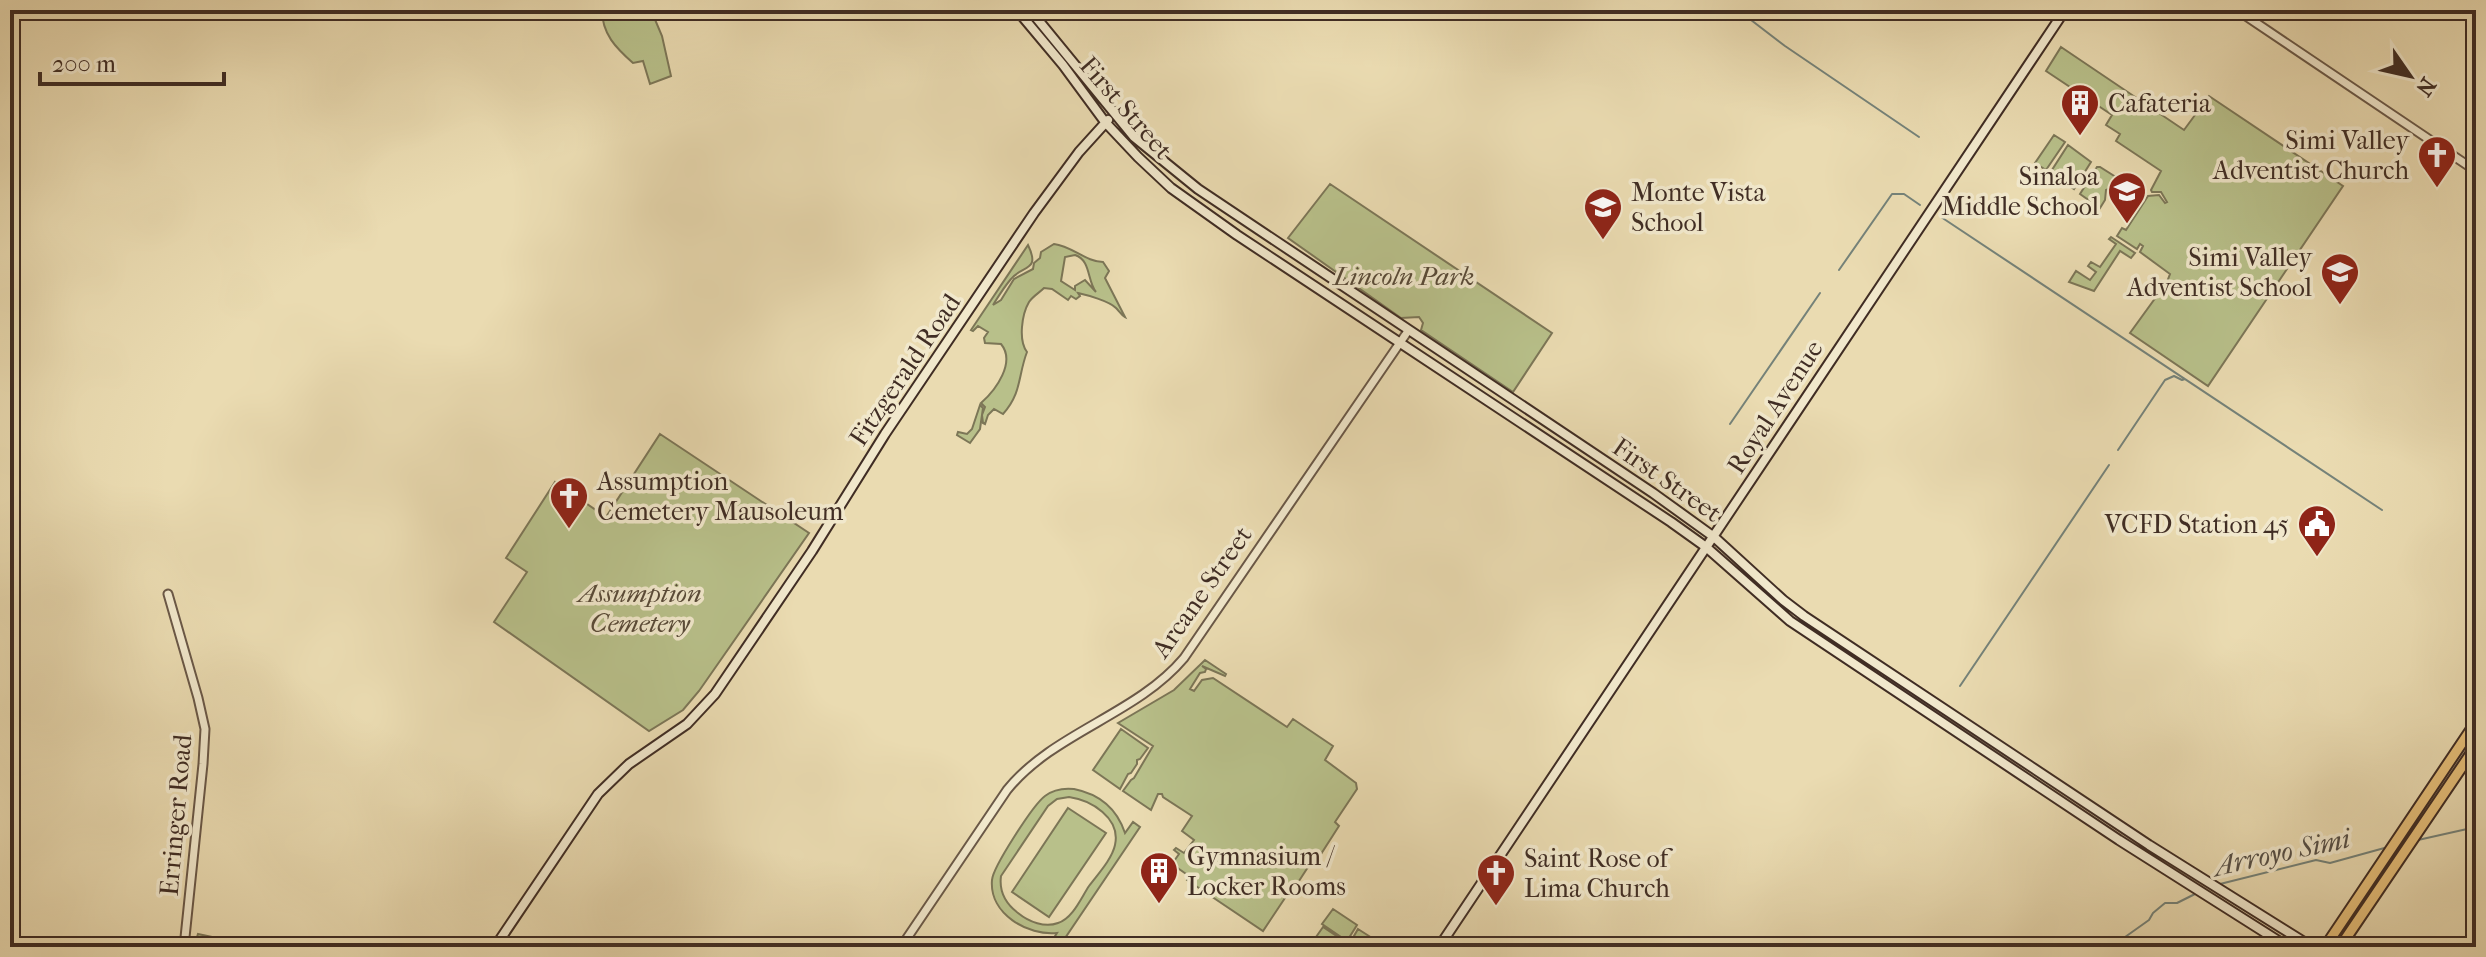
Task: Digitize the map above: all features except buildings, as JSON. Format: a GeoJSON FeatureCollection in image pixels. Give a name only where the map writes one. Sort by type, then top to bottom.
{"type":"FeatureCollection","features":[{"type":"Feature","properties":{"kind":"main road","name":"First Street"},"geometry":{"type":"LineString","coordinates":[[1017,10],[1105,122],[1180,195],[1706,547],[1790,621],[2288,947]]}},
{"type":"Feature","properties":{"kind":"main road","name":"First Street"},"geometry":{"type":"LineString","coordinates":[[1030,10],[1134,137],[1198,189],[1616,468],[1714,537],[1793,609],[2029,767],[2312,947]]}},
{"type":"Feature","properties":{"kind":"main road","name":"Royal Avenue"},"geometry":{"type":"LineString","coordinates":[[1439,947],[2065,10]]}},
{"type":"Feature","properties":{"kind":"main road","name":"Fitzgerald Road"},"geometry":{"type":"LineString","coordinates":[[495,947],[598,794],[629,764],[687,724],[715,694],[1034,213],[1079,152],[1115,114]]}},
{"type":"Feature","properties":{"kind":"main road"},"geometry":{"type":"LineString","coordinates":[[2325,947],[2476,722]]}},
{"type":"Feature","properties":{"kind":"main road"},"geometry":{"type":"LineString","coordinates":[[2340,947],[2476,746]]}},
{"type":"Feature","properties":{"kind":"street"},"geometry":{"type":"LineString","coordinates":[[2237,10],[2476,171]]}},
{"type":"Feature","properties":{"kind":"street","name":"Arcane Street"},"geometry":{"type":"LineString","coordinates":[[901,947],[1023,771],[1148,691],[1184,658],[1408,331]]}},
{"type":"Feature","properties":{"kind":"street","name":"Erringer Road"},"geometry":{"type":"LineString","coordinates":[[168,594],[205,729],[184,947]]}},
{"type":"Feature","properties":{"kind":"green space"},"geometry":{"type":"Polygon","coordinates":[[[602,10],[651,10],[662,36],[671,76],[650,84],[643,61],[633,63],[611,40],[604,26],[602,10]]]}},
{"type":"Feature","properties":{"kind":"green space"},"geometry":{"type":"Polygon","coordinates":[[[2061,47],[2184,130],[2209,96],[2343,186],[2208,386],[2130,333],[2159,293],[2167,293],[2170,274],[2140,252],[2143,246],[2140,244],[2137,249],[2117,236],[2122,228],[2126,230],[2148,196],[2159,195],[2167,202],[2161,192],[2151,190],[2161,171],[2116,141],[2120,134],[2106,125],[2112,115],[2046,71],[2061,47]]]}},
{"type":"Feature","properties":{"kind":"green space"},"geometry":{"type":"Polygon","coordinates":[[[2054,135],[2065,142],[2046,170],[2035,163],[2054,135]]]}},
{"type":"Feature","properties":{"kind":"green space"},"geometry":{"type":"Polygon","coordinates":[[[2068,145],[2091,162],[2074,189],[2050,173],[2068,145]]]}},
{"type":"Feature","properties":{"kind":"green space"},"geometry":{"type":"Polygon","coordinates":[[[2097,167],[2119,179],[2114,187],[2106,190],[2100,208],[2080,194],[2097,167]]]}},
{"type":"Feature","properties":{"kind":"green space","name":"Lincoln Park"},"geometry":{"type":"Polygon","coordinates":[[[1330,184],[1552,333],[1513,392],[1421,330],[1423,323],[1419,317],[1401,318],[1288,238],[1330,184]]]}},
{"type":"Feature","properties":{"kind":"green space"},"geometry":{"type":"Polygon","coordinates":[[[2111,237],[2135,253],[2131,258],[2120,251],[2094,291],[2069,282],[2076,271],[2090,280],[2096,272],[2088,266],[2091,262],[2100,267],[2116,244],[2109,239],[2111,237]]]}},
{"type":"Feature","properties":{"kind":"green space"},"geometry":{"type":"Polygon","coordinates":[[[1054,244],[1103,262],[1109,271],[1105,278],[1125,317],[1113,305],[1098,299],[1078,293],[1080,296],[1076,299],[1071,296],[1068,300],[1052,289],[1044,288],[1031,300],[1024,313],[1022,334],[1027,352],[1014,399],[1003,414],[994,409],[985,424],[982,415],[985,407],[981,403],[1002,375],[1005,351],[1001,344],[985,343],[988,332],[978,326],[971,330],[1028,245],[1031,264],[1011,279],[993,305],[1001,300],[1014,279],[1033,269],[1041,252],[1054,244]],[[1075,255],[1065,257],[1061,281],[1075,290],[1075,286],[1085,280],[1096,292],[1084,261],[1075,255]]]}},
{"type":"Feature","properties":{"kind":"green space"},"geometry":{"type":"Polygon","coordinates":[[[980,405],[983,408],[980,429],[970,443],[957,435],[958,432],[967,434],[972,429],[980,405]]]}},
{"type":"Feature","properties":{"kind":"green space","name":"Assumption Cemetery"},"geometry":{"type":"Polygon","coordinates":[[[660,434],[809,533],[699,691],[683,710],[649,731],[494,622],[527,572],[506,558],[555,482],[606,517],[660,434]]]}},
{"type":"Feature","properties":{"kind":"green space"},"geometry":{"type":"Polygon","coordinates":[[[1205,660],[1225,676],[1202,666],[1205,672],[1200,673],[1190,689],[1194,691],[1202,680],[1213,678],[1287,727],[1293,719],[1333,746],[1325,760],[1356,783],[1357,789],[1335,822],[1339,826],[1263,931],[1187,880],[1189,876],[1172,864],[1179,854],[1174,850],[1176,848],[1184,853],[1194,840],[1182,831],[1192,816],[1162,794],[1158,794],[1151,810],[1123,791],[1153,746],[1118,723],[1174,690],[1205,660]]]}},
{"type":"Feature","properties":{"kind":"green space"},"geometry":{"type":"Polygon","coordinates":[[[1121,729],[1148,748],[1120,789],[1093,770],[1121,729]]]}},
{"type":"Feature","properties":{"kind":"green space"},"geometry":{"type":"Polygon","coordinates":[[[1070,789],[1083,791],[1106,804],[1125,833],[1133,822],[1140,827],[1059,947],[1050,944],[1057,933],[1023,927],[1004,913],[993,892],[992,880],[1006,850],[1039,802],[1052,792],[1070,789]],[[1057,799],[1048,806],[1001,876],[1002,892],[1010,906],[1037,923],[1048,925],[1068,917],[1115,845],[1116,835],[1109,819],[1095,806],[1078,799],[1057,799]]]}},
{"type":"Feature","properties":{"kind":"green space"},"geometry":{"type":"Polygon","coordinates":[[[1068,808],[1106,833],[1049,917],[1012,892],[1068,808]]]}},
{"type":"Feature","properties":{"kind":"green space"},"geometry":{"type":"Polygon","coordinates":[[[1333,909],[1357,925],[1347,941],[1322,924],[1333,909]]]}},
{"type":"Feature","properties":{"kind":"green space"},"geometry":{"type":"Polygon","coordinates":[[[1323,927],[1344,941],[1342,947],[1309,947],[1323,927]]]}},
{"type":"Feature","properties":{"kind":"green space"},"geometry":{"type":"Polygon","coordinates":[[[1358,929],[1372,938],[1366,947],[1350,943],[1358,929]]]}},
{"type":"Feature","properties":{"kind":"green space"},"geometry":{"type":"Polygon","coordinates":[[[198,934],[212,937],[229,947],[194,947],[198,934]]]}},
{"type":"Feature","properties":{"kind":"waterway"},"geometry":{"type":"LineString","coordinates":[[1738,10],[1785,46],[1919,137]]}},
{"type":"Feature","properties":{"kind":"waterway"},"geometry":{"type":"LineString","coordinates":[[1839,270],[1892,194],[1904,194],[1920,205]]}},
{"type":"Feature","properties":{"kind":"waterway"},"geometry":{"type":"LineString","coordinates":[[1941,217],[2382,510]]}},
{"type":"Feature","properties":{"kind":"waterway"},"geometry":{"type":"LineString","coordinates":[[1730,424],[1820,293]]}},
{"type":"Feature","properties":{"kind":"waterway"},"geometry":{"type":"LineString","coordinates":[[2118,450],[2165,380],[2174,376],[2185,379]]}},
{"type":"Feature","properties":{"kind":"waterway"},"geometry":{"type":"LineString","coordinates":[[1960,686],[2109,465]]}},
{"type":"Feature","properties":{"kind":"waterway","name":"Arroyo Simi"},"geometry":{"type":"LineString","coordinates":[[2418,840],[2476,827]]}},
{"type":"Feature","properties":{"kind":"waterway","name":"Arroyo Simi"},"geometry":{"type":"LineString","coordinates":[[2220,884],[2316,860],[2330,863],[2388,847]]}},
{"type":"Feature","properties":{"kind":"waterway","name":"Arroyo Simi"},"geometry":{"type":"LineString","coordinates":[[2111,947],[2149,920],[2165,903],[2177,903],[2195,894]]}},
{"type":"Feature","properties":{"kind":"place","name":"Cafateria"},"geometry":{"type":"Point","coordinates":[2080,137]}},
{"type":"Feature","properties":{"kind":"place","name":"Simi Valley Adventist Church"},"geometry":{"type":"Point","coordinates":[2437,189]}},
{"type":"Feature","properties":{"kind":"place","name":"Sinaloa Middle School"},"geometry":{"type":"Point","coordinates":[2127,225]}},
{"type":"Feature","properties":{"kind":"place","name":"Monte Vista School"},"geometry":{"type":"Point","coordinates":[1603,241]}},
{"type":"Feature","properties":{"kind":"place","name":"Simi Valley Adventist School"},"geometry":{"type":"Point","coordinates":[2340,306]}},
{"type":"Feature","properties":{"kind":"place","name":"Assumption Cemetery Mausoleum"},"geometry":{"type":"Point","coordinates":[569,530]}},
{"type":"Feature","properties":{"kind":"place","name":"VCFD Station 45"},"geometry":{"type":"Point","coordinates":[2317,558]}},
{"type":"Feature","properties":{"kind":"place","name":"Gymnasium / Locker Rooms"},"geometry":{"type":"Point","coordinates":[1159,905]}},
{"type":"Feature","properties":{"kind":"place","name":"Saint Rose of Lima Church"},"geometry":{"type":"Point","coordinates":[1496,907]}}]}
